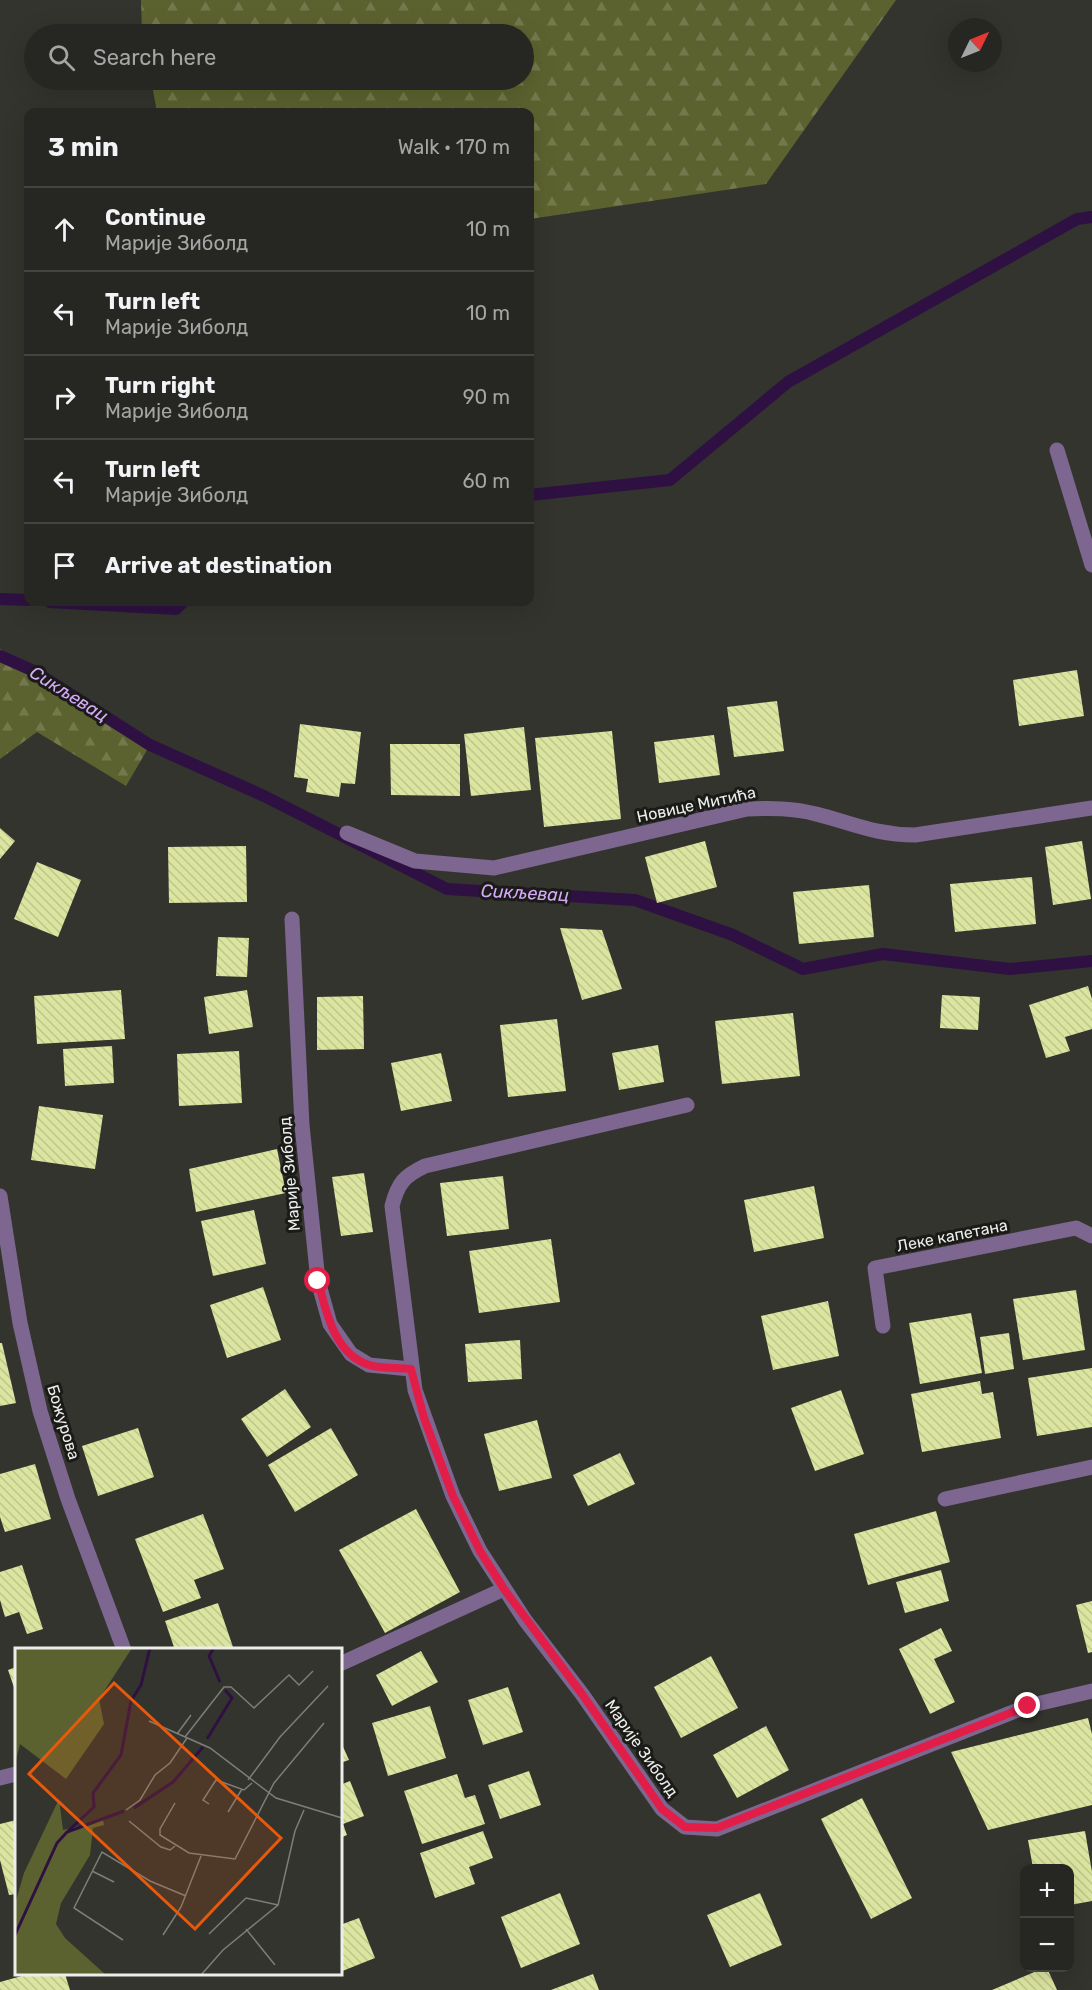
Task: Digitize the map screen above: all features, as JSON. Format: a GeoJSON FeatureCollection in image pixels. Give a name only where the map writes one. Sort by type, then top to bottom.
{"type":"FeatureCollection","features":[{"type":"Feature","properties":{"kind":"street"},"geometry":{"type":"LineString","coordinates":[[1057,450],[1092,565]]}},
{"type":"Feature","properties":{"kind":"street","name":"Новице Митића"},"geometry":{"type":"LineString","coordinates":[[347,833],[415,861],[494,868],[747,809],[779,807],[816,814],[865,830],[898,835],[1092,808]]}},
{"type":"Feature","properties":{"kind":"street","name":"Марије Зиболд"},"geometry":{"type":"LineString","coordinates":[[292,919],[302,1125],[318,1281],[330,1324],[351,1354],[369,1365],[411,1369]]}},
{"type":"Feature","properties":{"kind":"street","name":"Марије Зиболд"},"geometry":{"type":"LineString","coordinates":[[687,1105],[425,1166],[411,1173],[397,1187],[392,1206],[411,1369],[418,1399],[453,1496],[480,1551],[504,1589],[582,1694],[662,1809],[685,1827],[717,1828],[1028,1706],[1092,1691]]}},
{"type":"Feature","properties":{"kind":"street","name":"Божурова"},"geometry":{"type":"LineString","coordinates":[[0,1196],[20,1323],[40,1411],[72,1510],[123,1648]]}},
{"type":"Feature","properties":{"kind":"street","name":"Леке капетана"},"geometry":{"type":"LineString","coordinates":[[883,1326],[875,1268],[1076,1228],[1092,1236]]}},
{"type":"Feature","properties":{"kind":"street"},"geometry":{"type":"LineString","coordinates":[[945,1499],[1092,1467]]}},
{"type":"Feature","properties":{"kind":"street"},"geometry":{"type":"LineString","coordinates":[[342,1663],[504,1589]]}},
{"type":"Feature","properties":{"kind":"street"},"geometry":{"type":"LineString","coordinates":[[0,1778],[15,1774]]}},
{"type":"Feature","properties":{"kind":"green space"},"geometry":{"type":"Polygon","coordinates":[[[141,0],[896,0],[766,184],[534,218],[534,108],[156,108],[153,90],[534,90],[534,24],[142,24],[141,0]]]}},
{"type":"Feature","properties":{"kind":"green space"},"geometry":{"type":"Polygon","coordinates":[[[0,649],[150,745],[126,786],[37,732],[0,759],[0,649]]]}},
{"type":"Feature","properties":{"kind":"building"},"geometry":{"type":"Polygon","coordinates":[[[1077,670],[1084,716],[1019,726],[1013,680],[1077,670]]]}},
{"type":"Feature","properties":{"kind":"building"},"geometry":{"type":"Polygon","coordinates":[[[777,701],[784,751],[734,757],[727,707],[777,701]]]}},
{"type":"Feature","properties":{"kind":"building"},"geometry":{"type":"Polygon","coordinates":[[[300,724],[361,732],[355,784],[341,783],[339,797],[306,792],[308,779],[294,777],[300,724]]]}},
{"type":"Feature","properties":{"kind":"building"},"geometry":{"type":"Polygon","coordinates":[[[524,727],[531,790],[471,796],[464,734],[524,727]]]}},
{"type":"Feature","properties":{"kind":"building"},"geometry":{"type":"Polygon","coordinates":[[[612,731],[621,819],[544,827],[535,738],[612,731]]]}},
{"type":"Feature","properties":{"kind":"building"},"geometry":{"type":"Polygon","coordinates":[[[714,735],[720,775],[659,783],[654,742],[714,735]]]}},
{"type":"Feature","properties":{"kind":"building"},"geometry":{"type":"Polygon","coordinates":[[[390,744],[460,744],[460,796],[391,795],[390,744]]]}},
{"type":"Feature","properties":{"kind":"building"},"geometry":{"type":"Polygon","coordinates":[[[0,828],[15,841],[0,859],[0,828]]]}},
{"type":"Feature","properties":{"kind":"building"},"geometry":{"type":"Polygon","coordinates":[[[705,841],[717,887],[657,903],[645,857],[705,841]]]}},
{"type":"Feature","properties":{"kind":"building"},"geometry":{"type":"Polygon","coordinates":[[[1082,841],[1091,899],[1053,905],[1045,847],[1082,841]]]}},
{"type":"Feature","properties":{"kind":"building"},"geometry":{"type":"Polygon","coordinates":[[[246,846],[247,902],[169,903],[168,847],[246,846]]]}},
{"type":"Feature","properties":{"kind":"building"},"geometry":{"type":"Polygon","coordinates":[[[37,862],[81,880],[58,937],[14,919],[37,862]]]}},
{"type":"Feature","properties":{"kind":"building"},"geometry":{"type":"Polygon","coordinates":[[[1032,877],[1036,924],[955,932],[950,884],[1032,877]]]}},
{"type":"Feature","properties":{"kind":"building"},"geometry":{"type":"Polygon","coordinates":[[[869,885],[874,937],[799,944],[793,892],[869,885]]]}},
{"type":"Feature","properties":{"kind":"building"},"geometry":{"type":"Polygon","coordinates":[[[560,928],[602,930],[622,989],[582,1000],[560,928]]]}},
{"type":"Feature","properties":{"kind":"building"},"geometry":{"type":"Polygon","coordinates":[[[218,937],[249,938],[247,977],[216,976],[218,937]]]}},
{"type":"Feature","properties":{"kind":"building"},"geometry":{"type":"Polygon","coordinates":[[[1088,986],[1092,999],[1092,1029],[1065,1037],[1070,1051],[1046,1058],[1029,1005],[1088,986]]]}},
{"type":"Feature","properties":{"kind":"building"},"geometry":{"type":"Polygon","coordinates":[[[121,990],[125,1039],[37,1044],[34,996],[121,990]]]}},
{"type":"Feature","properties":{"kind":"building"},"geometry":{"type":"Polygon","coordinates":[[[247,990],[253,1027],[209,1034],[204,997],[247,990]]]}},
{"type":"Feature","properties":{"kind":"building"},"geometry":{"type":"Polygon","coordinates":[[[942,995],[980,997],[978,1030],[940,1028],[942,995]]]}},
{"type":"Feature","properties":{"kind":"building"},"geometry":{"type":"Polygon","coordinates":[[[363,996],[364,1049],[317,1050],[317,997],[363,996]]]}},
{"type":"Feature","properties":{"kind":"building"},"geometry":{"type":"Polygon","coordinates":[[[793,1013],[800,1076],[722,1084],[715,1021],[793,1013]]]}},
{"type":"Feature","properties":{"kind":"building"},"geometry":{"type":"Polygon","coordinates":[[[557,1019],[566,1091],[508,1097],[500,1025],[557,1019]]]}},
{"type":"Feature","properties":{"kind":"building"},"geometry":{"type":"Polygon","coordinates":[[[658,1045],[664,1082],[619,1090],[612,1053],[658,1045]]]}},
{"type":"Feature","properties":{"kind":"building"},"geometry":{"type":"Polygon","coordinates":[[[112,1046],[114,1083],[65,1086],[63,1049],[112,1046]]]}},
{"type":"Feature","properties":{"kind":"building"},"geometry":{"type":"Polygon","coordinates":[[[239,1051],[242,1103],[179,1106],[177,1054],[239,1051]]]}},
{"type":"Feature","properties":{"kind":"building"},"geometry":{"type":"Polygon","coordinates":[[[441,1053],[452,1101],[401,1111],[391,1063],[441,1053]]]}},
{"type":"Feature","properties":{"kind":"building"},"geometry":{"type":"Polygon","coordinates":[[[39,1106],[103,1115],[95,1169],[31,1160],[39,1106]]]}},
{"type":"Feature","properties":{"kind":"building"},"geometry":{"type":"Polygon","coordinates":[[[277,1149],[286,1193],[196,1212],[189,1169],[277,1149]]]}},
{"type":"Feature","properties":{"kind":"building"},"geometry":{"type":"Polygon","coordinates":[[[364,1173],[373,1232],[341,1236],[332,1177],[364,1173]]]}},
{"type":"Feature","properties":{"kind":"building"},"geometry":{"type":"Polygon","coordinates":[[[503,1176],[509,1229],[447,1236],[440,1183],[503,1176]]]}},
{"type":"Feature","properties":{"kind":"building"},"geometry":{"type":"Polygon","coordinates":[[[814,1186],[824,1238],[754,1252],[744,1200],[814,1186]]]}},
{"type":"Feature","properties":{"kind":"building"},"geometry":{"type":"Polygon","coordinates":[[[254,1210],[266,1264],[213,1276],[201,1221],[254,1210]]]}},
{"type":"Feature","properties":{"kind":"building"},"geometry":{"type":"Polygon","coordinates":[[[551,1239],[560,1302],[479,1313],[469,1251],[551,1239]]]}},
{"type":"Feature","properties":{"kind":"building"},"geometry":{"type":"Polygon","coordinates":[[[263,1287],[281,1340],[227,1358],[210,1305],[263,1287]]]}},
{"type":"Feature","properties":{"kind":"building"},"geometry":{"type":"Polygon","coordinates":[[[1076,1290],[1085,1350],[1023,1360],[1013,1299],[1076,1290]]]}},
{"type":"Feature","properties":{"kind":"building"},"geometry":{"type":"Polygon","coordinates":[[[828,1301],[839,1356],[773,1370],[761,1316],[828,1301]]]}},
{"type":"Feature","properties":{"kind":"building"},"geometry":{"type":"Polygon","coordinates":[[[971,1313],[982,1373],[920,1384],[909,1323],[971,1313]]]}},
{"type":"Feature","properties":{"kind":"building"},"geometry":{"type":"Polygon","coordinates":[[[1009,1333],[1014,1369],[985,1374],[980,1337],[1009,1333]]]}},
{"type":"Feature","properties":{"kind":"building"},"geometry":{"type":"Polygon","coordinates":[[[520,1340],[522,1379],[468,1382],[465,1344],[520,1340]]]}},
{"type":"Feature","properties":{"kind":"building"},"geometry":{"type":"Polygon","coordinates":[[[0,1343],[2,1343],[16,1403],[0,1406],[0,1343]]]}},
{"type":"Feature","properties":{"kind":"building"},"geometry":{"type":"Polygon","coordinates":[[[1092,1368],[1092,1427],[1037,1436],[1028,1378],[1092,1368]]]}},
{"type":"Feature","properties":{"kind":"building"},"geometry":{"type":"Polygon","coordinates":[[[980,1381],[982,1394],[993,1392],[1001,1438],[922,1452],[911,1394],[980,1381]]]}},
{"type":"Feature","properties":{"kind":"building"},"geometry":{"type":"Polygon","coordinates":[[[285,1389],[311,1427],[267,1457],[241,1419],[285,1389]]]}},
{"type":"Feature","properties":{"kind":"building"},"geometry":{"type":"Polygon","coordinates":[[[841,1390],[864,1454],[815,1471],[791,1408],[841,1390]]]}},
{"type":"Feature","properties":{"kind":"building"},"geometry":{"type":"Polygon","coordinates":[[[537,1420],[552,1478],[499,1491],[484,1434],[537,1420]]]}},
{"type":"Feature","properties":{"kind":"building"},"geometry":{"type":"Polygon","coordinates":[[[138,1428],[154,1477],[98,1496],[82,1446],[138,1428]]]}},
{"type":"Feature","properties":{"kind":"building"},"geometry":{"type":"Polygon","coordinates":[[[331,1428],[358,1475],[295,1512],[268,1465],[331,1428]]]}},
{"type":"Feature","properties":{"kind":"building"},"geometry":{"type":"Polygon","coordinates":[[[620,1453],[635,1484],[588,1506],[573,1475],[620,1453]]]}},
{"type":"Feature","properties":{"kind":"building"},"geometry":{"type":"Polygon","coordinates":[[[35,1464],[51,1519],[5,1532],[0,1517],[0,1474],[35,1464]]]}},
{"type":"Feature","properties":{"kind":"building"},"geometry":{"type":"Polygon","coordinates":[[[416,1509],[460,1592],[385,1633],[339,1550],[416,1509]]]}},
{"type":"Feature","properties":{"kind":"building"},"geometry":{"type":"Polygon","coordinates":[[[936,1511],[950,1562],[868,1585],[854,1534],[936,1511]]]}},
{"type":"Feature","properties":{"kind":"building"},"geometry":{"type":"Polygon","coordinates":[[[203,1514],[224,1569],[194,1580],[201,1598],[163,1612],[135,1539],[203,1514]]]}},
{"type":"Feature","properties":{"kind":"building"},"geometry":{"type":"Polygon","coordinates":[[[22,1565],[43,1629],[27,1634],[19,1612],[5,1617],[0,1600],[0,1572],[22,1565]]]}},
{"type":"Feature","properties":{"kind":"building"},"geometry":{"type":"Polygon","coordinates":[[[941,1570],[949,1601],[905,1613],[896,1582],[941,1570]]]}},
{"type":"Feature","properties":{"kind":"building"},"geometry":{"type":"Polygon","coordinates":[[[1092,1601],[1092,1652],[1088,1653],[1076,1605],[1092,1601]]]}},
{"type":"Feature","properties":{"kind":"building"},"geometry":{"type":"Polygon","coordinates":[[[218,1603],[233,1648],[174,1648],[165,1621],[218,1603]]]}},
{"type":"Feature","properties":{"kind":"building"},"geometry":{"type":"Polygon","coordinates":[[[941,1628],[952,1651],[934,1659],[955,1702],[930,1714],[899,1649],[941,1628]]]}},
{"type":"Feature","properties":{"kind":"building"},"geometry":{"type":"Polygon","coordinates":[[[421,1651],[438,1682],[392,1706],[376,1675],[421,1651]]]}},
{"type":"Feature","properties":{"kind":"building"},"geometry":{"type":"Polygon","coordinates":[[[711,1656],[738,1708],[681,1738],[654,1687],[711,1656]]]}},
{"type":"Feature","properties":{"kind":"building"},"geometry":{"type":"Polygon","coordinates":[[[15,1667],[15,1690],[8,1670],[15,1667]]]}},
{"type":"Feature","properties":{"kind":"building"},"geometry":{"type":"Polygon","coordinates":[[[508,1687],[523,1732],[483,1745],[468,1700],[508,1687]]]}},
{"type":"Feature","properties":{"kind":"building"},"geometry":{"type":"Polygon","coordinates":[[[430,1706],[446,1758],[388,1776],[372,1723],[430,1706]]]}},
{"type":"Feature","properties":{"kind":"building"},"geometry":{"type":"Polygon","coordinates":[[[1088,1718],[1092,1734],[1092,1805],[988,1830],[951,1752],[1088,1718]]]}},
{"type":"Feature","properties":{"kind":"building"},"geometry":{"type":"Polygon","coordinates":[[[766,1726],[789,1770],[737,1798],[713,1755],[766,1726]]]}},
{"type":"Feature","properties":{"kind":"building"},"geometry":{"type":"Polygon","coordinates":[[[342,1744],[349,1760],[342,1762],[342,1744]]]}},
{"type":"Feature","properties":{"kind":"building"},"geometry":{"type":"Polygon","coordinates":[[[529,1771],[541,1805],[500,1819],[488,1785],[529,1771]]]}},
{"type":"Feature","properties":{"kind":"building"},"geometry":{"type":"Polygon","coordinates":[[[457,1774],[465,1798],[475,1795],[485,1824],[422,1844],[404,1791],[457,1774]]]}},
{"type":"Feature","properties":{"kind":"building"},"geometry":{"type":"Polygon","coordinates":[[[350,1781],[364,1816],[343,1824],[347,1835],[342,1837],[342,1784],[350,1781]]]}},
{"type":"Feature","properties":{"kind":"building"},"geometry":{"type":"Polygon","coordinates":[[[862,1798],[912,1898],[871,1919],[821,1819],[862,1798]]]}},
{"type":"Feature","properties":{"kind":"building"},"geometry":{"type":"Polygon","coordinates":[[[15,1820],[15,1894],[9,1895],[0,1860],[0,1824],[15,1820]]]}},
{"type":"Feature","properties":{"kind":"building"},"geometry":{"type":"Polygon","coordinates":[[[483,1831],[493,1858],[469,1867],[475,1884],[435,1898],[420,1853],[483,1831]]]}},
{"type":"Feature","properties":{"kind":"building"},"geometry":{"type":"Polygon","coordinates":[[[1085,1831],[1092,1872],[1092,1901],[1074,1904],[1074,1864],[1032,1864],[1028,1840],[1085,1831]]]}},
{"type":"Feature","properties":{"kind":"building"},"geometry":{"type":"Polygon","coordinates":[[[560,1893],[580,1944],[521,1968],[501,1917],[560,1893]]]}},
{"type":"Feature","properties":{"kind":"building"},"geometry":{"type":"Polygon","coordinates":[[[760,1893],[782,1945],[730,1967],[707,1915],[760,1893]]]}},
{"type":"Feature","properties":{"kind":"building"},"geometry":{"type":"Polygon","coordinates":[[[359,1918],[375,1958],[342,1971],[342,1924],[359,1918]]]}},
{"type":"Feature","properties":{"kind":"building"},"geometry":{"type":"Polygon","coordinates":[[[1035,1972],[1049,1972],[1057,1990],[992,1990],[1035,1972]]]}},
{"type":"Feature","properties":{"kind":"building"},"geometry":{"type":"Polygon","coordinates":[[[593,1974],[599,1990],[551,1990],[593,1974]]]}},
{"type":"Feature","properties":{"kind":"building"},"geometry":{"type":"Polygon","coordinates":[[[25,1975],[65,1975],[70,1990],[0,1990],[0,1982],[25,1975]]]}},
{"type":"Feature","properties":{"kind":"waterway"},"geometry":{"type":"LineString","coordinates":[[534,495],[670,480],[788,382],[1077,219],[1092,217]]}},
{"type":"Feature","properties":{"kind":"waterway"},"geometry":{"type":"LineString","coordinates":[[0,599],[24,600]]}},
{"type":"Feature","properties":{"kind":"waterway"},"geometry":{"type":"LineString","coordinates":[[122,606],[176,609],[179,606]]}},
{"type":"Feature","properties":{"kind":"waterway","name":"Сикљевац"},"geometry":{"type":"LineString","coordinates":[[0,656],[34,671],[150,745],[264,796],[447,889],[635,900],[733,935],[803,969],[883,954],[1010,969],[1092,961]]}},
{"type":"Feature","properties":{"kind":"route"},"geometry":{"type":"LineString","coordinates":[[318,1281],[330,1324],[351,1354],[369,1365],[411,1369],[424,1418],[453,1496],[480,1551],[525,1620],[582,1694],[662,1809],[685,1827],[717,1828],[1028,1706]]}}]}
